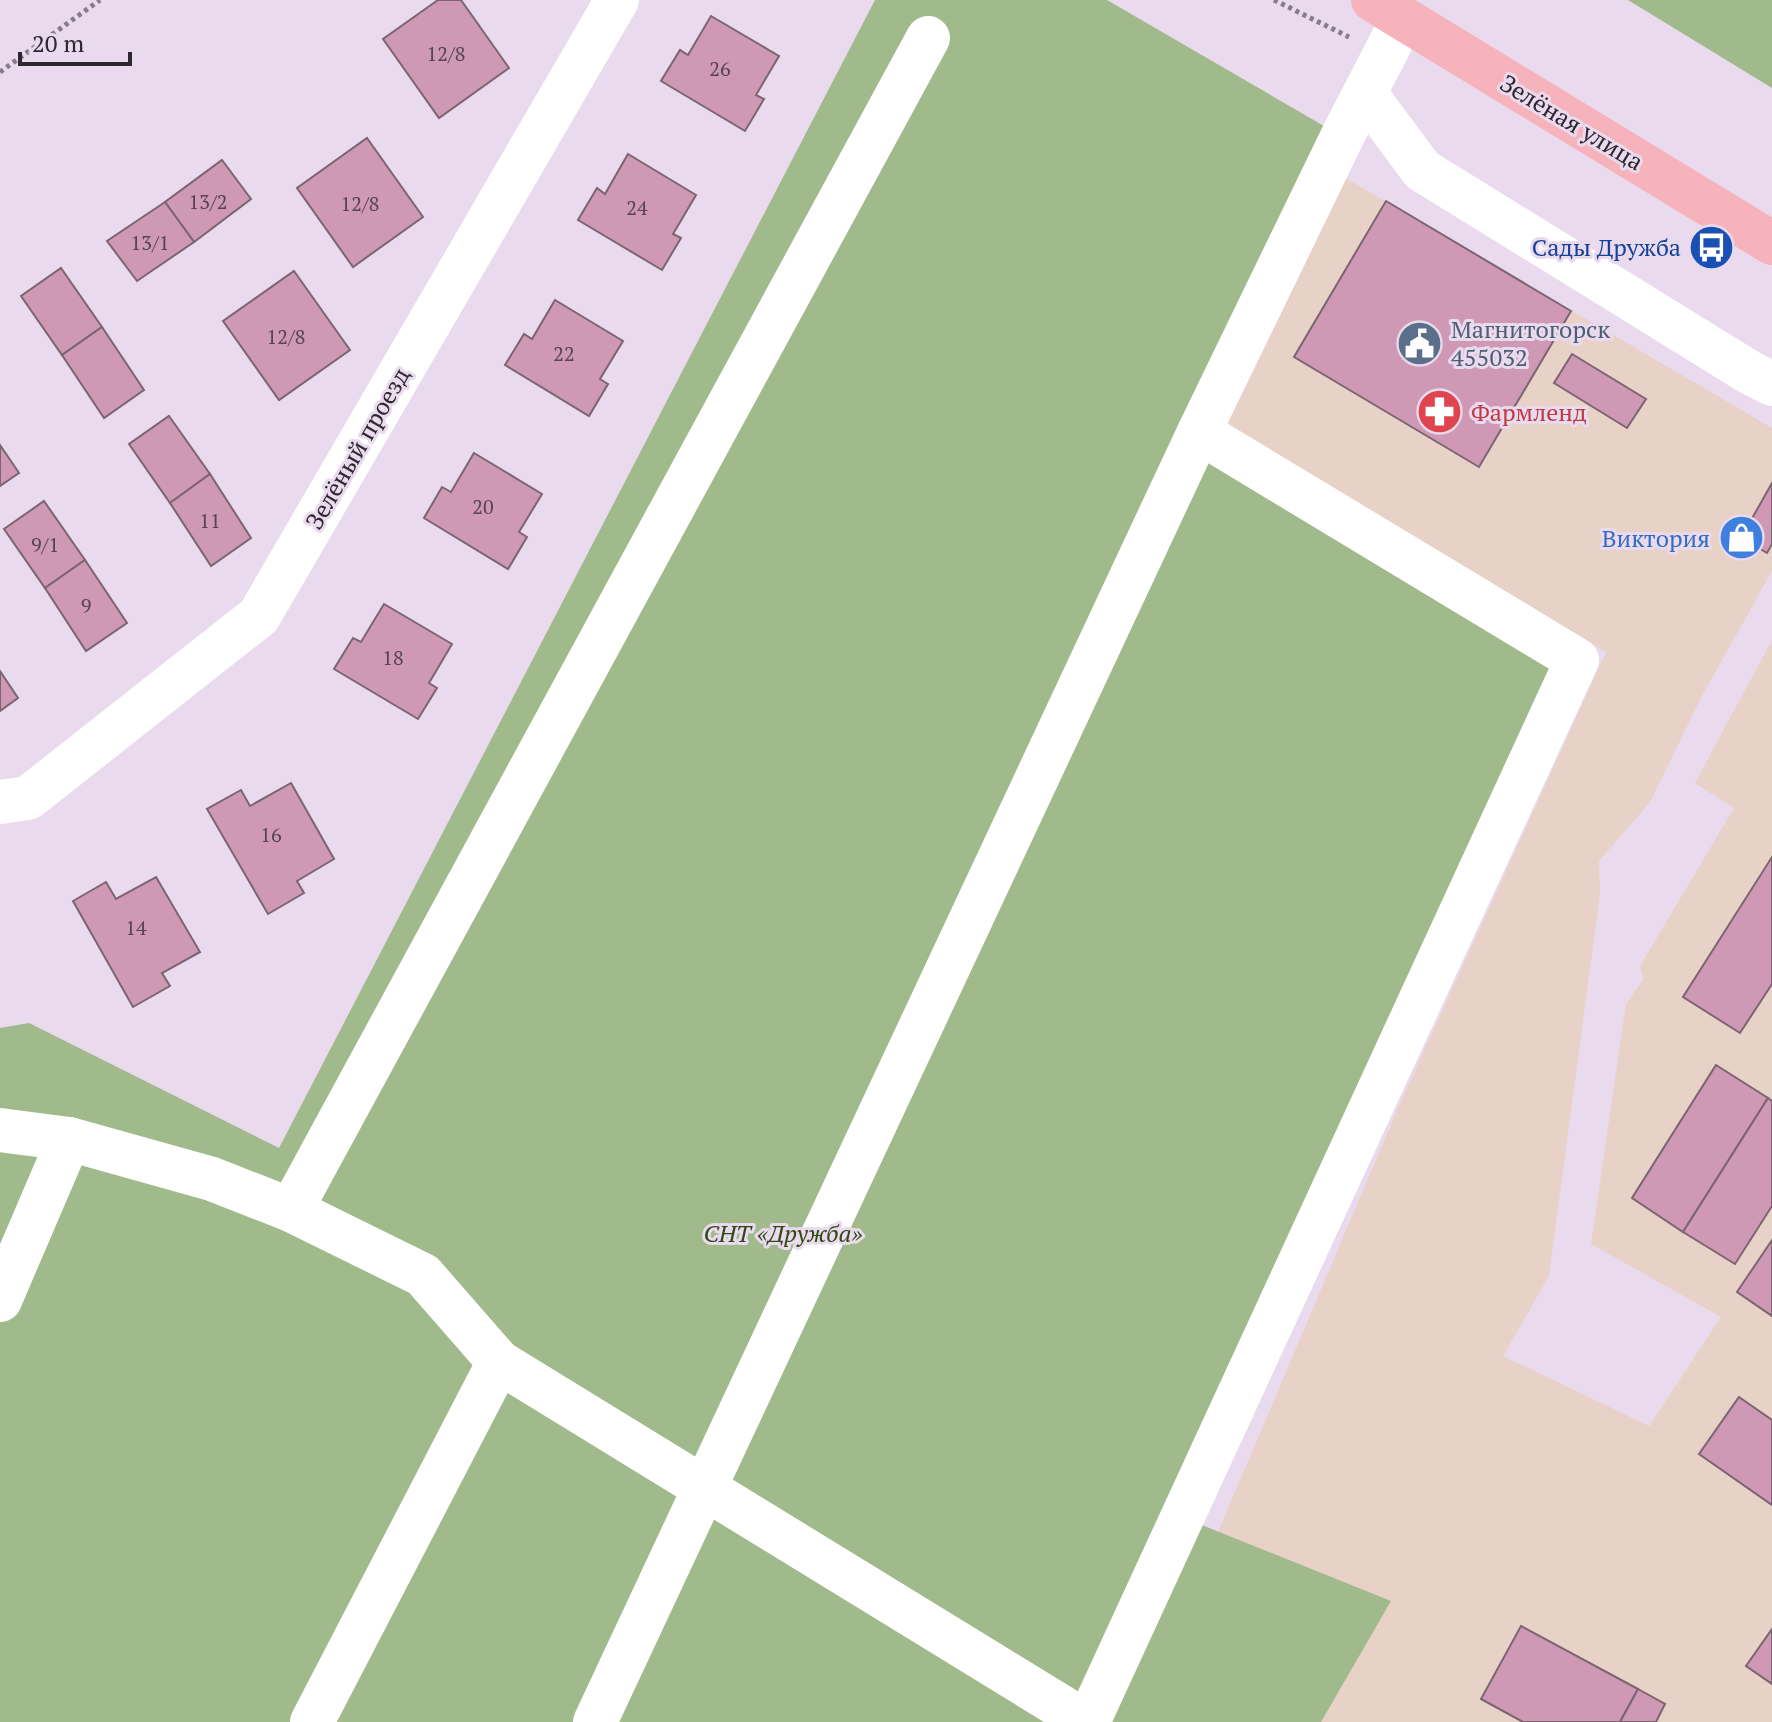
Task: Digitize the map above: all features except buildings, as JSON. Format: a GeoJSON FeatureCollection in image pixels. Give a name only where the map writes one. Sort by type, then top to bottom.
{"type":"FeatureCollection","features":[{"type":"Feature","properties":{"kind":"main road","name":"Зелёная улица"},"geometry":{"type":"LineString","coordinates":[[1387,25],[1772,243]]}},
{"type":"Feature","properties":{"kind":"street","name":"Зелёный проезд"},"geometry":{"type":"LineString","coordinates":[[0,802],[28,798],[259,616],[617,0]]}},
{"type":"Feature","properties":{"kind":"street"},"geometry":{"type":"LineString","coordinates":[[595,1722],[1199,432],[1365,93],[1387,25]]}},
{"type":"Feature","properties":{"kind":"street"},"geometry":{"type":"LineString","coordinates":[[291,1210],[928,38]]}},
{"type":"Feature","properties":{"kind":"street"},"geometry":{"type":"LineString","coordinates":[[1365,93],[1422,170],[1772,384]]}},
{"type":"Feature","properties":{"kind":"street"},"geometry":{"type":"LineString","coordinates":[[0,1130],[69,1139],[212,1179],[291,1210],[423,1275],[499,1362],[1087,1722],[1577,660],[1199,432]]}},
{"type":"Feature","properties":{"kind":"street"},"geometry":{"type":"LineString","coordinates":[[0,1300],[69,1139]]}},
{"type":"Feature","properties":{"kind":"street"},"geometry":{"type":"LineString","coordinates":[[312,1722],[499,1362]]}},
{"type":"Feature","properties":{"kind":"path"},"geometry":{"type":"LineString","coordinates":[[0,72],[100,0]]}},
{"type":"Feature","properties":{"kind":"path"},"geometry":{"type":"LineString","coordinates":[[1274,0],[1387,25]]}},
{"type":"Feature","properties":{"kind":"shaded area"},"geometry":{"type":"Polygon","coordinates":[[[1337,173],[1772,428],[1772,571],[1703,694],[1650,802],[1599,861],[1600,894],[1549,1276],[1503,1356],[1649,1426],[1721,1317],[1591,1244],[1626,1004],[1643,980],[1640,966],[1734,808],[1695,783],[1772,640],[1772,1722],[1321,1722],[1390,1601],[1218,1532],[1398,1108],[1606,652],[1244,439],[1219,413],[1337,173]]]}},
{"type":"Feature","properties":{"kind":"green space","name":"СНТ «Дружба»"},"geometry":{"type":"Polygon","coordinates":[[[875,0],[1107,0],[1336,133],[1206,427],[1584,660],[1187,1519],[1391,1601],[1321,1722],[0,1722],[0,1028],[29,1023],[279,1148],[875,0]]]}},
{"type":"Feature","properties":{"kind":"green space"},"geometry":{"type":"Polygon","coordinates":[[[1628,0],[1772,0],[1772,88],[1628,0]]]}},
{"type":"Feature","properties":{"kind":"place","name":"Сады Дружба"},"geometry":{"type":"Point","coordinates":[1712,247]}},
{"type":"Feature","properties":{"kind":"place","name":"Магнитогорск 455032"},"geometry":{"type":"Point","coordinates":[1420,343]}},
{"type":"Feature","properties":{"kind":"place","name":"Фармленд"},"geometry":{"type":"Point","coordinates":[1440,412]}},
{"type":"Feature","properties":{"kind":"place","name":"Виктория"},"geometry":{"type":"Point","coordinates":[1741,538]}}]}
